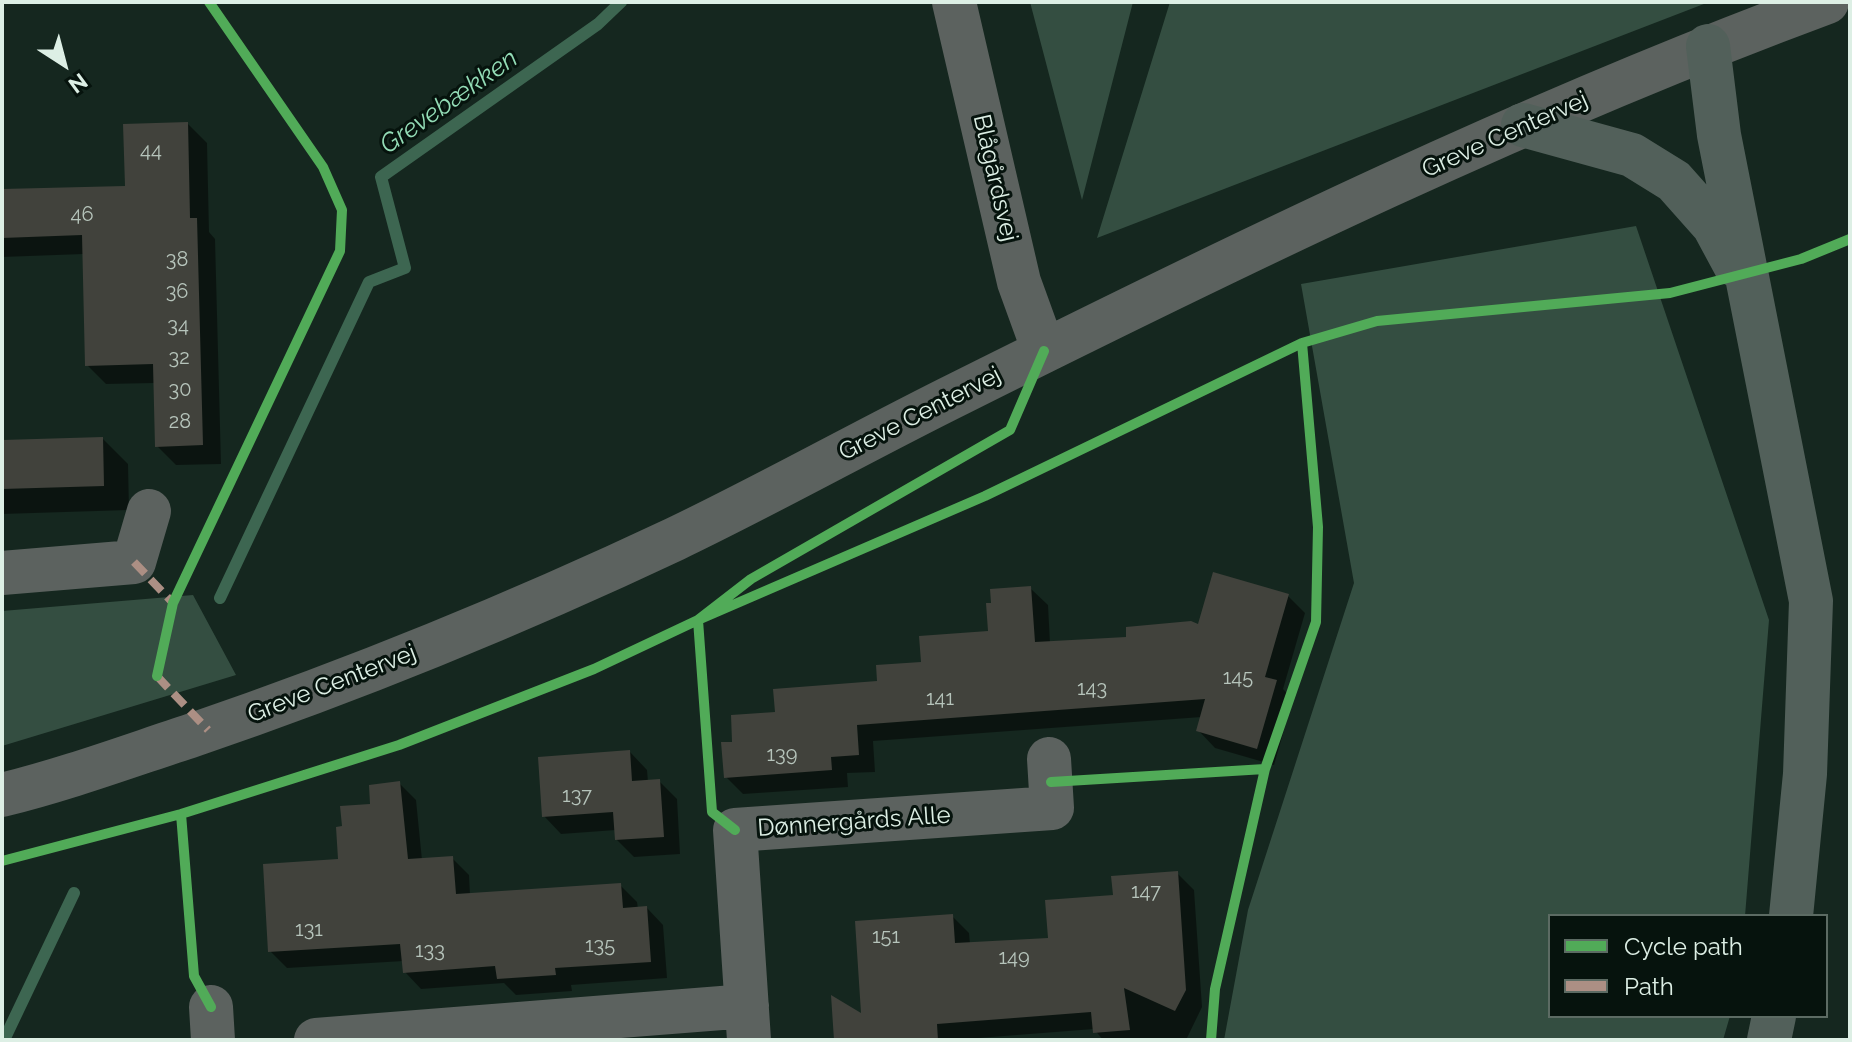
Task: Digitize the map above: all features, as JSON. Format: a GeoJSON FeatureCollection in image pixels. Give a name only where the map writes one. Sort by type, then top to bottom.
{"type":"FeatureCollection","features":[{"type":"Feature","properties":{"kind":"highway"},"geometry":{"type":"LineString","coordinates":[[1708,46],[1719,135],[1811,601],[1805,774],[1791,914]]}},
{"type":"Feature","properties":{"kind":"highway"},"geometry":{"type":"LineString","coordinates":[[1523,125],[1632,155],[1674,181],[1714,226],[1752,299]]}},
{"type":"Feature","properties":{"kind":"highway"},"geometry":{"type":"LineString","coordinates":[[1769,1040],[1774,1018]]}},
{"type":"Feature","properties":{"kind":"street","name":"Blågårdsvej"},"geometry":{"type":"LineString","coordinates":[[954,2],[1019,282],[1044,351]]}},
{"type":"Feature","properties":{"kind":"street","name":"Greve Centervej"},"geometry":{"type":"LineString","coordinates":[[2,795],[47,784],[269,709],[483,626],[676,538],[1044,351],[1283,235],[1523,125],[1708,46],[1827,2]]}},
{"type":"Feature","properties":{"kind":"street"},"geometry":{"type":"LineString","coordinates":[[2,573],[134,562],[149,511]]}},
{"type":"Feature","properties":{"kind":"street","name":"Dønnergårds Alle"},"geometry":{"type":"LineString","coordinates":[[316,1040],[748,1023],[735,830],[1052,808],[1049,759]]}},
{"type":"Feature","properties":{"kind":"green space"},"geometry":{"type":"Polygon","coordinates":[[[1030,2],[1133,2],[1082,200],[1030,2]]]}},
{"type":"Feature","properties":{"kind":"green space"},"geometry":{"type":"Polygon","coordinates":[[[1170,2],[1709,2],[1097,238],[1170,2]]]}},
{"type":"Feature","properties":{"kind":"green space"},"geometry":{"type":"Polygon","coordinates":[[[1636,226],[1769,620],[1745,914],[1548,914],[1548,1018],[1729,1018],[1723,1040],[1224,1040],[1248,910],[1354,583],[1301,284],[1636,226]]]}},
{"type":"Feature","properties":{"kind":"green space"},"geometry":{"type":"Polygon","coordinates":[[[193,595],[236,675],[2,746],[2,611],[193,595]]]}},
{"type":"Feature","properties":{"kind":"building"},"geometry":{"type":"Polygon","coordinates":[[[188,122],[190,218],[197,218],[203,445],[155,447],[153,364],[85,366],[82,235],[2,238],[2,189],[125,186],[123,124],[188,122]]]}},
{"type":"Feature","properties":{"kind":"building"},"geometry":{"type":"Polygon","coordinates":[[[103,437],[104,486],[2,489],[2,440],[103,437]]]}},
{"type":"Feature","properties":{"kind":"building"},"geometry":{"type":"Polygon","coordinates":[[[1213,572],[1289,594],[1265,677],[1277,680],[1257,749],[1196,731],[1205,699],[857,725],[859,755],[831,757],[832,770],[724,778],[721,742],[732,742],[731,715],[775,712],[773,689],[877,681],[876,665],[921,662],[919,636],[988,631],[986,603],[991,603],[990,589],[1031,586],[1035,642],[1126,637],[1126,627],[1191,621],[1198,624],[1213,572]]]}},
{"type":"Feature","properties":{"kind":"building"},"geometry":{"type":"Polygon","coordinates":[[[630,750],[632,781],[660,779],[664,837],[615,840],[613,812],[542,817],[538,757],[630,750]]]}},
{"type":"Feature","properties":{"kind":"building"},"geometry":{"type":"Polygon","coordinates":[[[400,781],[408,859],[453,856],[456,894],[621,883],[623,908],[647,906],[651,962],[555,968],[556,975],[497,979],[495,966],[403,973],[400,944],[268,952],[263,864],[338,859],[336,827],[342,826],[340,806],[370,804],[369,785],[400,781]]]}},
{"type":"Feature","properties":{"kind":"building"},"geometry":{"type":"Polygon","coordinates":[[[1178,871],[1186,990],[1175,1011],[1124,988],[1130,1030],[1093,1033],[1091,1012],[937,1024],[938,1040],[834,1040],[831,995],[861,1013],[855,921],[953,914],[955,943],[1048,938],[1045,900],[1113,895],[1111,876],[1178,871]]]}},
{"type":"Feature","properties":{"kind":"waterway","name":"Grevebækken"},"geometry":{"type":"LineString","coordinates":[[220,598],[369,282],[405,268],[381,177],[598,24],[621,2]]}},
{"type":"Feature","properties":{"kind":"waterway","name":"Grevebækken"},"geometry":{"type":"LineString","coordinates":[[4,1040],[74,893]]}},
{"type":"Feature","properties":{"kind":"marked path"},"geometry":{"type":"LineString","coordinates":[[134,562],[173,603]]}},
{"type":"Feature","properties":{"kind":"marked path"},"geometry":{"type":"LineString","coordinates":[[157,676],[208,730]]}},
{"type":"Feature","properties":{"kind":"cycle path"},"geometry":{"type":"LineString","coordinates":[[157,676],[173,603],[340,251],[342,210],[323,167],[209,2]]}},
{"type":"Feature","properties":{"kind":"cycle path"},"geometry":{"type":"LineString","coordinates":[[2,861],[181,814],[399,745],[594,669],[698,620],[985,496],[1302,343],[1377,321],[1670,293],[1801,259],[1850,239]]}},
{"type":"Feature","properties":{"kind":"cycle path"},"geometry":{"type":"LineString","coordinates":[[1211,1040],[1215,989],[1265,769],[1316,622],[1318,527],[1302,343]]}},
{"type":"Feature","properties":{"kind":"cycle path"},"geometry":{"type":"LineString","coordinates":[[735,830],[712,812],[698,620],[751,579],[1010,430],[1044,351]]}},
{"type":"Feature","properties":{"kind":"cycle path"},"geometry":{"type":"LineString","coordinates":[[1051,782],[1265,769]]}},
{"type":"Feature","properties":{"kind":"cycle path"},"geometry":{"type":"LineString","coordinates":[[181,814],[194,976],[211,1007]]}}]}
